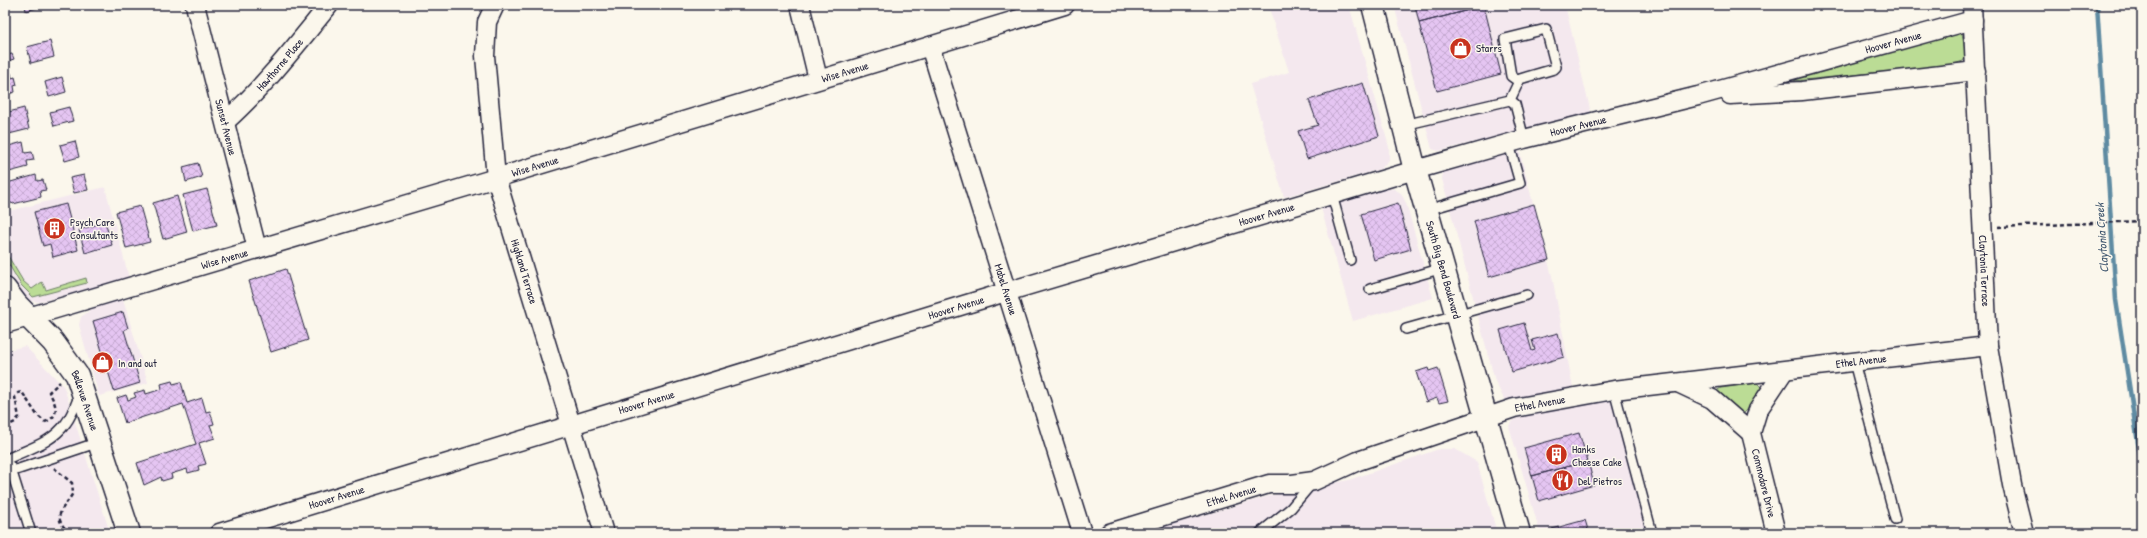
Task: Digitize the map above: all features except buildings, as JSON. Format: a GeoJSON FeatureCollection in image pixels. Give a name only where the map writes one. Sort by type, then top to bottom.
{"type":"FeatureCollection","features":[{"type":"Feature","properties":{"kind":"main road","name":"South Big Bend Boulevard"},"geometry":{"type":"LineString","coordinates":[[1373,5],[1415,170],[1519,533]]}},
{"type":"Feature","properties":{"kind":"main road","name":"Bellevue Avenue"},"geometry":{"type":"LineString","coordinates":[[5,289],[66,357],[83,390],[129,533]]}},
{"type":"Feature","properties":{"kind":"street","name":"Sunset Avenue"},"geometry":{"type":"LineString","coordinates":[[195,5],[226,121],[257,249]]}},
{"type":"Feature","properties":{"kind":"street","name":"Hawthorne Place"},"geometry":{"type":"LineString","coordinates":[[226,121],[290,53],[329,5]]}},
{"type":"Feature","properties":{"kind":"street","name":"Highland Terrace"},"geometry":{"type":"LineString","coordinates":[[495,5],[487,22],[485,56],[496,178],[604,533]]}},
{"type":"Feature","properties":{"kind":"street"},"geometry":{"type":"LineString","coordinates":[[800,5],[818,79]]}},
{"type":"Feature","properties":{"kind":"street","name":"Wise Avenue"},"geometry":{"type":"LineString","coordinates":[[5,324],[496,178],[1065,5]]}},
{"type":"Feature","properties":{"kind":"street","name":"Claytonia Terrace"},"geometry":{"type":"LineString","coordinates":[[1972,12],[1976,72],[1981,227],[1988,346],[2012,485],[2024,533]]}},
{"type":"Feature","properties":{"kind":"street","name":"Hoover Avenue"},"geometry":{"type":"LineString","coordinates":[[219,533],[1006,292],[1415,170],[1517,142],[1698,96],[1972,12]]}},
{"type":"Feature","properties":{"kind":"street","name":"Mabel Avenue"},"geometry":{"type":"LineString","coordinates":[[930,46],[1082,533]]}},
{"type":"Feature","properties":{"kind":"street","name":"Hoover Avenue"},"geometry":{"type":"LineString","coordinates":[[1698,96],[1802,91],[1976,72]]}},
{"type":"Feature","properties":{"kind":"street","name":"Ethel Avenue"},"geometry":{"type":"LineString","coordinates":[[1109,533],[1269,484],[1292,484],[1314,481],[1358,461],[1514,408],[1614,390],[1988,346]]}},
{"type":"Feature","properties":{"kind":"street","name":"Commodore Drive"},"geometry":{"type":"LineString","coordinates":[[1776,533],[1751,433],[1758,410],[1784,371]]}},
{"type":"Feature","properties":{"kind":"street","name":"Commodore Drive"},"geometry":{"type":"LineString","coordinates":[[1678,383],[1712,399],[1751,433]]}},
{"type":"Feature","properties":{"kind":"lane"},"geometry":{"type":"LineString","coordinates":[[1510,100],[1518,81],[1556,67],[1546,29],[1504,39],[1511,76],[1518,81]]}},
{"type":"Feature","properties":{"kind":"lane"},"geometry":{"type":"LineString","coordinates":[[1404,125],[1510,100]]}},
{"type":"Feature","properties":{"kind":"lane"},"geometry":{"type":"LineString","coordinates":[[1427,210],[1520,183],[1515,104],[1510,100]]}},
{"type":"Feature","properties":{"kind":"lane"},"geometry":{"type":"LineString","coordinates":[[1332,195],[1350,260]]}},
{"type":"Feature","properties":{"kind":"lane"},"geometry":{"type":"LineString","coordinates":[[1370,289],[1443,268]]}},
{"type":"Feature","properties":{"kind":"lane"},"geometry":{"type":"LineString","coordinates":[[1406,329],[1526,295]]}},
{"type":"Feature","properties":{"kind":"lane"},"geometry":{"type":"LineString","coordinates":[[1854,362],[1895,519]]}},
{"type":"Feature","properties":{"kind":"lane"},"geometry":{"type":"LineString","coordinates":[[31,533],[13,471],[6,460],[37,447],[55,437],[68,422],[83,390]]}},
{"type":"Feature","properties":{"kind":"lane"},"geometry":{"type":"LineString","coordinates":[[1614,390],[1652,533]]}},
{"type":"Feature","properties":{"kind":"lane"},"geometry":{"type":"LineString","coordinates":[[13,471],[99,442]]}},
{"type":"Feature","properties":{"kind":"lane"},"geometry":{"type":"LineString","coordinates":[[1260,533],[1291,508],[1308,490],[1314,481]]}},
{"type":"Feature","properties":{"kind":"path"},"geometry":{"type":"LineString","coordinates":[[1981,227],[2142,220]]}},
{"type":"Feature","properties":{"kind":"path"},"geometry":{"type":"LineString","coordinates":[[5,427],[15,422],[19,417],[15,397],[18,393],[22,392],[41,419],[45,422],[54,418],[57,409],[49,392],[62,381]]}},
{"type":"Feature","properties":{"kind":"path"},"geometry":{"type":"LineString","coordinates":[[52,465],[57,472],[72,483],[73,493],[63,505],[59,516],[62,525],[70,533]]}},
{"type":"Feature","properties":{"kind":"shaded area"},"geometry":{"type":"Polygon","coordinates":[[[1268,5],[1349,5],[1389,147],[1389,160],[1381,169],[1284,197],[1250,84],[1289,72],[1268,5]]]}},
{"type":"Feature","properties":{"kind":"shaded area"},"geometry":{"type":"Polygon","coordinates":[[[1394,5],[1497,5],[1498,9],[1514,5],[1565,5],[1591,113],[1439,151],[1432,149],[1394,5]]]}},
{"type":"Feature","properties":{"kind":"shaded area"},"geometry":{"type":"Polygon","coordinates":[[[1519,149],[1552,276],[1573,388],[1511,401],[1504,399],[1495,381],[1442,179],[1443,172],[1450,168],[1519,149]]]}},
{"type":"Feature","properties":{"kind":"shaded area"},"geometry":{"type":"Polygon","coordinates":[[[105,187],[129,278],[40,302],[31,301],[24,296],[5,268],[5,212],[105,187]]]}},
{"type":"Feature","properties":{"kind":"shaded area"},"geometry":{"type":"Polygon","coordinates":[[[1386,188],[1394,189],[1401,193],[1406,203],[1433,298],[1353,321],[1321,208],[1386,188]]]}},
{"type":"Feature","properties":{"kind":"shaded area"},"geometry":{"type":"Polygon","coordinates":[[[123,299],[148,383],[99,396],[79,325],[81,317],[93,308],[123,299]]]}},
{"type":"Feature","properties":{"kind":"shaded area"},"geometry":{"type":"Polygon","coordinates":[[[25,346],[64,387],[110,533],[5,533],[5,351],[25,346]]]}},
{"type":"Feature","properties":{"kind":"shaded area"},"geometry":{"type":"Polygon","coordinates":[[[1622,398],[1657,533],[1540,533],[1509,426],[1512,421],[1518,418],[1593,401],[1622,398]]]}},
{"type":"Feature","properties":{"kind":"shaded area"},"geometry":{"type":"Polygon","coordinates":[[[1439,449],[1455,449],[1477,462],[1497,533],[1143,533],[1269,496],[1349,480],[1439,449]]]}},
{"type":"Feature","properties":{"kind":"green space"},"geometry":{"type":"Polygon","coordinates":[[[1962,33],[1966,57],[1963,61],[1951,65],[1794,81],[1795,77],[1962,33]]]}},
{"type":"Feature","properties":{"kind":"green space"},"geometry":{"type":"Polygon","coordinates":[[[8,256],[23,281],[32,289],[42,282],[46,290],[86,278],[87,283],[33,297],[21,285],[5,258],[8,256]]]}},
{"type":"Feature","properties":{"kind":"green space"},"geometry":{"type":"Polygon","coordinates":[[[1757,383],[1761,387],[1743,414],[1716,391],[1721,388],[1757,383]]]}},
{"type":"Feature","properties":{"kind":"waterway","name":"Claytonia Creek"},"geometry":{"type":"LineString","coordinates":[[2097,5],[2116,300],[2142,469]]}},
{"type":"Feature","properties":{"kind":"place","name":"Starrs"},"geometry":{"type":"Point","coordinates":[1460,48]}},
{"type":"Feature","properties":{"kind":"place","name":"Psych Care Consultants"},"geometry":{"type":"Point","coordinates":[55,228]}},
{"type":"Feature","properties":{"kind":"place","name":"In and out"},"geometry":{"type":"Point","coordinates":[103,363]}},
{"type":"Feature","properties":{"kind":"place","name":"Hanks Cheese Cake"},"geometry":{"type":"Point","coordinates":[1556,455]}},
{"type":"Feature","properties":{"kind":"place","name":"Del Pietros"},"geometry":{"type":"Point","coordinates":[1563,481]}}]}
